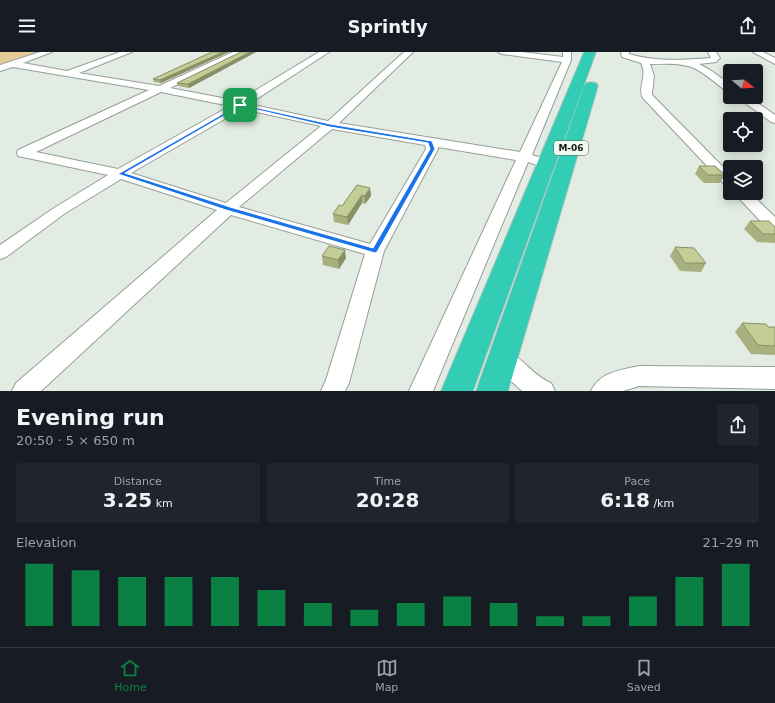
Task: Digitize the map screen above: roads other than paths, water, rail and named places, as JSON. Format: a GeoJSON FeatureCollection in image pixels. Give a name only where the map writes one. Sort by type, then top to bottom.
{"type":"FeatureCollection","features":[{"type":"Feature","properties":{"kind":"highway","name":"М-06"},"geometry":{"type":"LineString","coordinates":[[457,391],[535,160],[590,52]]}},
{"type":"Feature","properties":{"kind":"highway","name":"М-06"},"geometry":{"type":"LineString","coordinates":[[492,391],[516,376],[539,244],[602,52]]}},
{"type":"Feature","properties":{"kind":"street"},"geometry":{"type":"LineString","coordinates":[[0,68],[48,52]]}},
{"type":"Feature","properties":{"kind":"street"},"geometry":{"type":"LineString","coordinates":[[69,73],[128,52]]}},
{"type":"Feature","properties":{"kind":"street"},"geometry":{"type":"LineString","coordinates":[[240,52],[23,153],[120,174],[228,209],[375,251]]}},
{"type":"Feature","properties":{"kind":"street"},"geometry":{"type":"LineString","coordinates":[[0,253],[59,211],[240,105],[325,52]]}},
{"type":"Feature","properties":{"kind":"street"},"geometry":{"type":"LineString","coordinates":[[24,391],[228,209],[330,125],[409,52]]}},
{"type":"Feature","properties":{"kind":"street"},"geometry":{"type":"LineString","coordinates":[[421,391],[535,160],[567,56],[502,52]]}},
{"type":"Feature","properties":{"kind":"street"},"geometry":{"type":"LineString","coordinates":[[625,52],[625,55],[644,61],[678,63],[713,60],[716,58],[711,53],[712,52]]}},
{"type":"Feature","properties":{"kind":"street"},"geometry":{"type":"LineString","coordinates":[[757,52],[775,61]]}},
{"type":"Feature","properties":{"kind":"street"},"geometry":{"type":"LineString","coordinates":[[644,61],[649,73],[646,91],[647,96],[723,175]]}},
{"type":"Feature","properties":{"kind":"street"},"geometry":{"type":"LineString","coordinates":[[678,63],[701,68],[723,84]]}},
{"type":"Feature","properties":{"kind":"street"},"geometry":{"type":"LineString","coordinates":[[12,64],[69,73],[82,77],[240,105],[330,125],[535,160]]}},
{"type":"Feature","properties":{"kind":"street"},"geometry":{"type":"LineString","coordinates":[[752,104],[775,120]]}},
{"type":"Feature","properties":{"kind":"street"},"geometry":{"type":"LineString","coordinates":[[333,391],[337,383],[350,331],[375,251],[432,149],[430,142]]}},
{"type":"Feature","properties":{"kind":"street"},"geometry":{"type":"LineString","coordinates":[[749,200],[775,226]]}},
{"type":"Feature","properties":{"kind":"street"},"geometry":{"type":"LineString","coordinates":[[516,376],[543,391]]}},
{"type":"Feature","properties":{"kind":"street"},"geometry":{"type":"LineString","coordinates":[[603,391],[610,384],[639,376],[775,378]]}}]}
